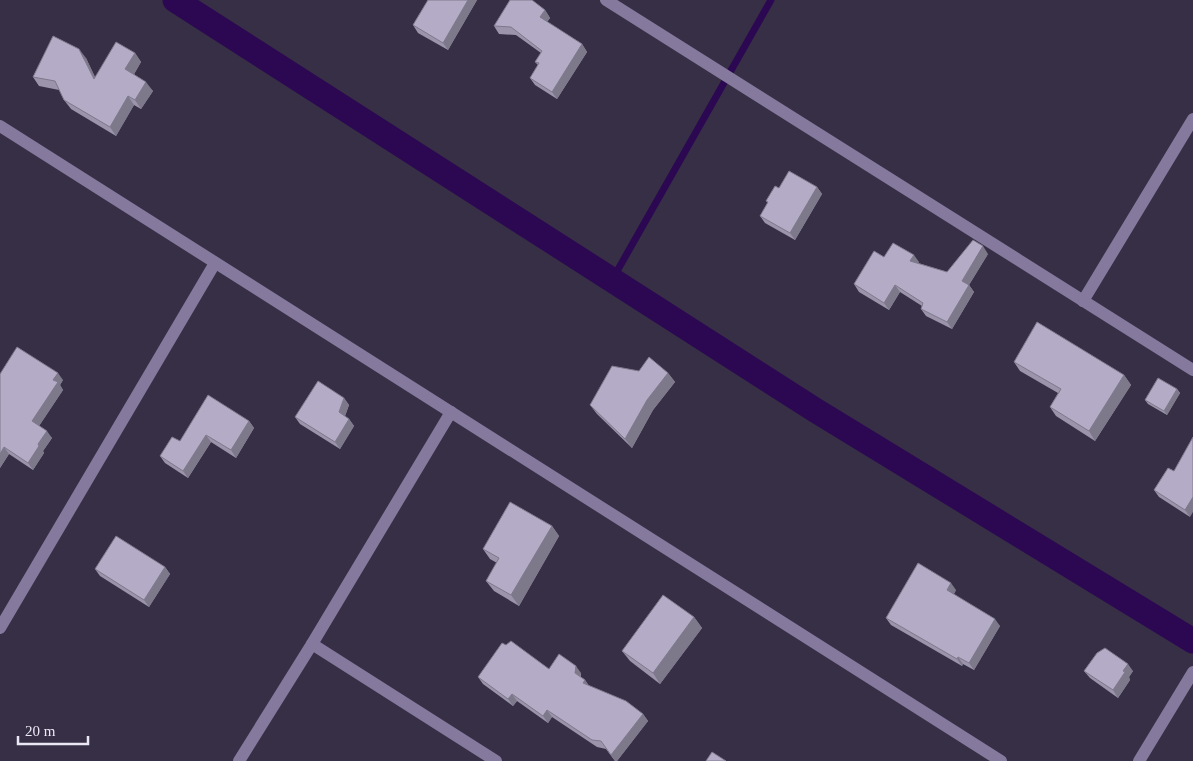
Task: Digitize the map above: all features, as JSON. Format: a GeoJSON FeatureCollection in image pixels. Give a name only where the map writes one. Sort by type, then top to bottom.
{"type":"FeatureCollection","features":[{"type":"Feature","properties":{"kind":"street"},"geometry":{"type":"LineString","coordinates":[[606,0],[1193,370]]}},
{"type":"Feature","properties":{"kind":"street"},"geometry":{"type":"LineString","coordinates":[[1083,301],[1193,119]]}},
{"type":"Feature","properties":{"kind":"street"},"geometry":{"type":"LineString","coordinates":[[0,126],[1001,761]]}},
{"type":"Feature","properties":{"kind":"street"},"geometry":{"type":"LineString","coordinates":[[0,628],[215,263]]}},
{"type":"Feature","properties":{"kind":"street"},"geometry":{"type":"LineString","coordinates":[[239,761],[312,644],[451,412]]}},
{"type":"Feature","properties":{"kind":"street"},"geometry":{"type":"LineString","coordinates":[[312,644],[496,761]]}},
{"type":"Feature","properties":{"kind":"street"},"geometry":{"type":"LineString","coordinates":[[1139,761],[1193,672]]}},
{"type":"Feature","properties":{"kind":"building"},"geometry":{"type":"Polygon","coordinates":[[[428,0],[468,0],[443,43],[413,25],[428,0]]]}},
{"type":"Feature","properties":{"kind":"building"},"geometry":{"type":"Polygon","coordinates":[[[510,0],[532,0],[545,10],[540,17],[582,44],[552,92],[530,78],[539,63],[535,62],[542,51],[511,27],[494,26],[510,0]]]}},
{"type":"Feature","properties":{"kind":"building"},"geometry":{"type":"Polygon","coordinates":[[[53,36],[79,49],[94,79],[116,42],[135,53],[125,69],[146,82],[135,100],[128,96],[110,127],[64,100],[55,81],[33,77],[53,36]]]}},
{"type":"Feature","properties":{"kind":"building"},"geometry":{"type":"Polygon","coordinates":[[[789,171],[817,187],[790,233],[760,216],[775,186],[779,188],[789,171]]]}},
{"type":"Feature","properties":{"kind":"building"},"geometry":{"type":"Polygon","coordinates":[[[973,240],[983,246],[962,281],[969,285],[947,322],[921,309],[923,303],[895,285],[884,303],[854,284],[874,251],[884,257],[893,243],[914,255],[910,261],[947,272],[973,240]]]}},
{"type":"Feature","properties":{"kind":"building"},"geometry":{"type":"Polygon","coordinates":[[[1037,322],[1124,375],[1089,431],[1050,407],[1061,389],[1014,362],[1037,322]]]}},
{"type":"Feature","properties":{"kind":"building"},"geometry":{"type":"Polygon","coordinates":[[[17,347],[58,373],[53,380],[58,382],[32,421],[47,431],[28,463],[4,447],[0,454],[0,374],[17,347]]]}},
{"type":"Feature","properties":{"kind":"building"},"geometry":{"type":"Polygon","coordinates":[[[649,357],[668,373],[647,400],[625,439],[590,405],[612,366],[639,371],[649,357]]]}},
{"type":"Feature","properties":{"kind":"building"},"geometry":{"type":"Polygon","coordinates":[[[1158,378],[1177,389],[1164,411],[1145,400],[1158,378]]]}},
{"type":"Feature","properties":{"kind":"building"},"geometry":{"type":"Polygon","coordinates":[[[318,381],[344,398],[339,412],[349,419],[335,442],[295,417],[318,381]]]}},
{"type":"Feature","properties":{"kind":"building"},"geometry":{"type":"Polygon","coordinates":[[[208,395],[249,421],[231,450],[206,435],[183,471],[160,456],[172,437],[180,441],[208,395]]]}},
{"type":"Feature","properties":{"kind":"building"},"geometry":{"type":"Polygon","coordinates":[[[1193,437],[1193,497],[1185,510],[1154,490],[1168,468],[1174,471],[1193,437]]]}},
{"type":"Feature","properties":{"kind":"building"},"geometry":{"type":"Polygon","coordinates":[[[510,502],[552,526],[511,595],[486,581],[499,558],[483,549],[510,502]]]}},
{"type":"Feature","properties":{"kind":"building"},"geometry":{"type":"Polygon","coordinates":[[[116,536],[165,567],[144,600],[95,569],[116,536]]]}},
{"type":"Feature","properties":{"kind":"building"},"geometry":{"type":"Polygon","coordinates":[[[918,563],[951,583],[947,590],[995,619],[969,663],[958,657],[957,659],[886,618],[918,563]]]}},
{"type":"Feature","properties":{"kind":"building"},"geometry":{"type":"Polygon","coordinates":[[[663,595],[694,617],[653,673],[622,651],[663,595]]]}},
{"type":"Feature","properties":{"kind":"building"},"geometry":{"type":"Polygon","coordinates":[[[511,641],[549,669],[559,654],[576,666],[575,673],[585,680],[583,683],[626,701],[643,714],[611,755],[601,741],[592,740],[547,710],[543,716],[512,694],[508,699],[478,677],[502,643],[506,645],[511,641]]]}},
{"type":"Feature","properties":{"kind":"building"},"geometry":{"type":"Polygon","coordinates":[[[1105,648],[1128,664],[1113,690],[1084,671],[1097,653],[1105,648]]]}},
{"type":"Feature","properties":{"kind":"building"},"geometry":{"type":"Polygon","coordinates":[[[712,752],[726,761],[706,761],[712,752]]]}},
{"type":"Feature","properties":{"kind":"waterway"},"geometry":{"type":"LineString","coordinates":[[175,0],[815,410],[1193,641]]}},
{"type":"Feature","properties":{"kind":"waterway"},"geometry":{"type":"LineString","coordinates":[[612,280],[771,0]]}}]}
